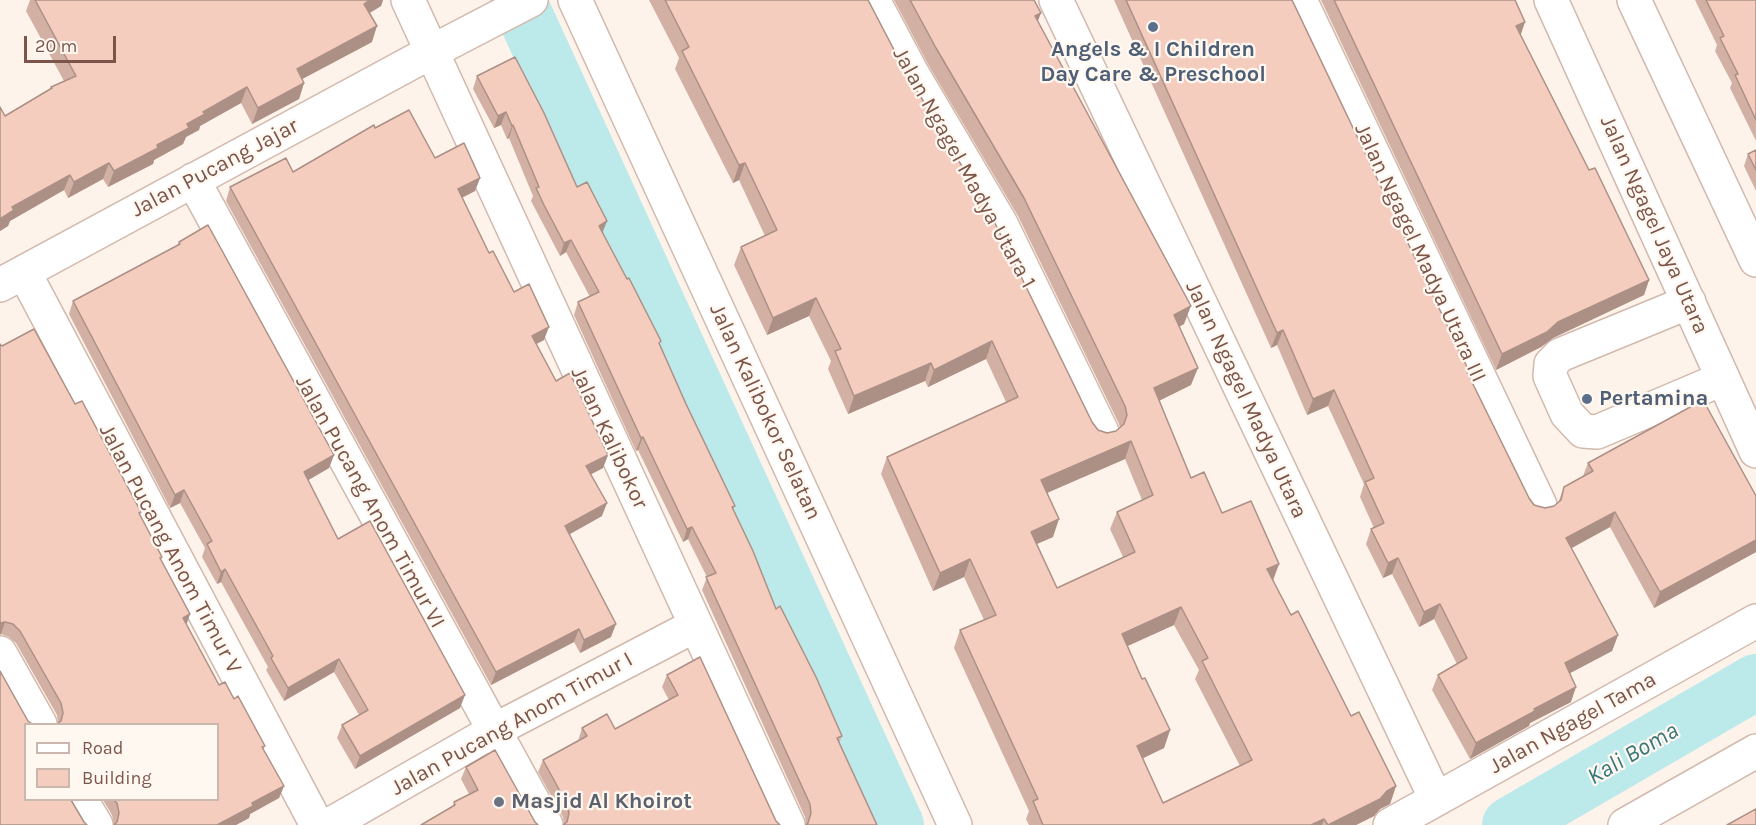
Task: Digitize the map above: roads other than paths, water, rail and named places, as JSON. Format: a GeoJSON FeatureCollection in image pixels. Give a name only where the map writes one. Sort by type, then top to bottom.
{"type":"FeatureCollection","features":[{"type":"Feature","properties":{"kind":"street","name":"Jalan Kalibokor"},"geometry":{"type":"LineString","coordinates":[[408,0],[788,825]]}},
{"type":"Feature","properties":{"kind":"street","name":"Jalan Pucang Jajar"},"geometry":{"type":"LineString","coordinates":[[12,279],[531,0]]}},
{"type":"Feature","properties":{"kind":"street","name":"Jalan Kalibokor Selatan"},"geometry":{"type":"LineString","coordinates":[[575,0],[956,825]]}},
{"type":"Feature","properties":{"kind":"street","name":"Jalan Ngagel Madya Utara 1"},"geometry":{"type":"LineString","coordinates":[[873,0],[913,75],[1001,224],[1102,432]]}},
{"type":"Feature","properties":{"kind":"street","name":"Jalan Ngagel Madya Utara"},"geometry":{"type":"LineString","coordinates":[[1056,0],[1436,799]]}},
{"type":"Feature","properties":{"kind":"street","name":"Jalan Ngagel Madya Utara III"},"geometry":{"type":"LineString","coordinates":[[1300,0],[1540,505]]}},
{"type":"Feature","properties":{"kind":"street","name":"Jalan Ngagel Jaya Utara"},"geometry":{"type":"LineString","coordinates":[[1551,0],[1756,451]]}},
{"type":"Feature","properties":{"kind":"street"},"geometry":{"type":"LineString","coordinates":[[1634,0],[1756,260]]}},
{"type":"Feature","properties":{"kind":"street","name":"Jalan Pucang Anom Timur VI"},"geometry":{"type":"LineString","coordinates":[[193,180],[546,825]]}},
{"type":"Feature","properties":{"kind":"street","name":"Jalan Pucang Anom Timur V"},"geometry":{"type":"LineString","coordinates":[[12,279],[317,825]]}},
{"type":"Feature","properties":{"kind":"street"},"geometry":{"type":"LineString","coordinates":[[1689,302],[1560,355],[1551,364],[1550,376],[1567,414],[1583,431],[1597,432],[1722,379]]}},
{"type":"Feature","properties":{"kind":"street","name":"Jalan Ngagel Tama"},"geometry":{"type":"LineString","coordinates":[[1390,825],[1756,621]]}},
{"type":"Feature","properties":{"kind":"street","name":"Jalan Pucang Anom Timur I"},"geometry":{"type":"LineString","coordinates":[[329,825],[495,730],[696,625]]}},
{"type":"Feature","properties":{"kind":"street"},"geometry":{"type":"LineString","coordinates":[[0,653],[39,723]]}},
{"type":"Feature","properties":{"kind":"street"},"geometry":{"type":"LineString","coordinates":[[1625,825],[1756,751]]}},
{"type":"Feature","properties":{"kind":"street"},"geometry":{"type":"LineString","coordinates":[[82,801],[96,825]]}},
{"type":"Feature","properties":{"kind":"waterway"},"geometry":{"type":"LineString","coordinates":[[518,0],[896,825]]}},
{"type":"Feature","properties":{"kind":"waterway","name":"Kali Boma"},"geometry":{"type":"LineString","coordinates":[[1510,825],[1756,682]]}},
{"type":"Feature","properties":{"kind":"place","name":"Angels & I Children Day Care & Preschool"},"geometry":{"type":"Point","coordinates":[1153,27]}},
{"type":"Feature","properties":{"kind":"place","name":"Pertamina"},"geometry":{"type":"Point","coordinates":[1587,399]}},
{"type":"Feature","properties":{"kind":"place","name":"Masjid Al Khoirot"},"geometry":{"type":"Point","coordinates":[499,802]}}]}
